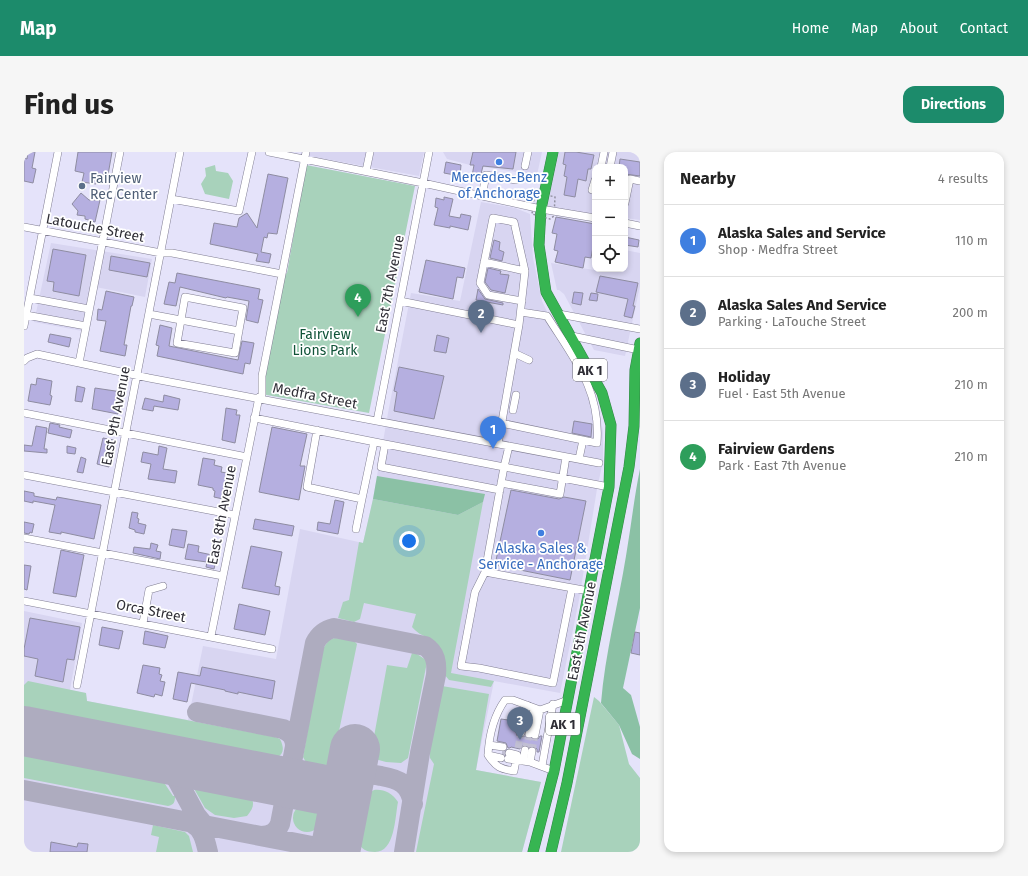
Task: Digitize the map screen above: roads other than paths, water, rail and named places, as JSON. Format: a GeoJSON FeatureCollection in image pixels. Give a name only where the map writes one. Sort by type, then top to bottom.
{"type":"FeatureCollection","features":[{"type":"Feature","properties":{"kind":"highway","name":"AK 1"},"geometry":{"type":"LineString","coordinates":[[553,152],[540,209],[539,245],[546,292],[572,336],[602,393],[611,425],[610,487],[589,593]]}},
{"type":"Feature","properties":{"kind":"highway","name":"East 5th Avenue"},"geometry":{"type":"LineString","coordinates":[[551,852],[566,790],[629,466],[634,426],[635,370],[639,346]]}},
{"type":"Feature","properties":{"kind":"highway","name":"East 5th Avenue"},"geometry":{"type":"LineString","coordinates":[[533,852],[554,771],[589,593]]}},
{"type":"Feature","properties":{"kind":"street"},"geometry":{"type":"LineString","coordinates":[[24,326],[58,152]]}},
{"type":"Feature","properties":{"kind":"street"},"geometry":{"type":"LineString","coordinates":[[79,363],[120,152]]}},
{"type":"Feature","properties":{"kind":"street","name":"East 9th Avenue"},"geometry":{"type":"LineString","coordinates":[[77,685],[180,152]]}},
{"type":"Feature","properties":{"kind":"street"},"geometry":{"type":"LineString","coordinates":[[171,199],[239,211],[252,152]]}},
{"type":"Feature","properties":{"kind":"street"},"geometry":{"type":"LineString","coordinates":[[269,152],[305,155],[366,171],[540,209],[592,218]]}},
{"type":"Feature","properties":{"kind":"street"},"geometry":{"type":"LineString","coordinates":[[366,171],[370,152]]}},
{"type":"Feature","properties":{"kind":"street","name":"East 7th Avenue"},"geometry":{"type":"LineString","coordinates":[[377,421],[429,152]]}},
{"type":"Feature","properties":{"kind":"street"},"geometry":{"type":"LineString","coordinates":[[525,166],[528,152]]}},
{"type":"Feature","properties":{"kind":"street"},"geometry":{"type":"LineString","coordinates":[[602,164],[604,152]]}},
{"type":"Feature","properties":{"kind":"street"},"geometry":{"type":"LineString","coordinates":[[611,164],[613,152]]}},
{"type":"Feature","properties":{"kind":"street"},"geometry":{"type":"LineString","coordinates":[[282,274],[305,155]]}},
{"type":"Feature","properties":{"kind":"street"},"geometry":{"type":"LineString","coordinates":[[482,196],[486,175],[516,180]]}},
{"type":"Feature","properties":{"kind":"street"},"geometry":{"type":"LineString","coordinates":[[626,200],[630,179],[640,181]]}},
{"type":"Feature","properties":{"kind":"street"},"geometry":{"type":"LineString","coordinates":[[498,444],[519,325],[521,312],[525,271],[514,222],[493,218],[480,283],[488,295],[522,300]]}},
{"type":"Feature","properties":{"kind":"street"},"geometry":{"type":"LineString","coordinates":[[628,224],[640,226]]}},
{"type":"Feature","properties":{"kind":"street","name":"Latouche Street"},"geometry":{"type":"LineString","coordinates":[[24,227],[160,253],[172,253],[282,274]]}},
{"type":"Feature","properties":{"kind":"street"},"geometry":{"type":"LineString","coordinates":[[484,262],[525,271]]}},
{"type":"Feature","properties":{"kind":"street","name":"East 8th Avenue"},"geometry":{"type":"LineString","coordinates":[[211,636],[258,398],[262,395],[262,376],[282,274]]}},
{"type":"Feature","properties":{"kind":"street"},"geometry":{"type":"LineString","coordinates":[[185,297],[243,308],[238,331],[235,353],[177,343],[185,297]]}},
{"type":"Feature","properties":{"kind":"street"},"geometry":{"type":"LineString","coordinates":[[30,298],[89,309]]}},
{"type":"Feature","properties":{"kind":"street"},"geometry":{"type":"LineString","coordinates":[[400,302],[519,325]]}},
{"type":"Feature","properties":{"kind":"street"},"geometry":{"type":"LineString","coordinates":[[501,423],[597,443],[598,426],[593,398],[582,371],[546,316],[521,312]]}},
{"type":"Feature","properties":{"kind":"street"},"geometry":{"type":"LineString","coordinates":[[149,314],[238,331]]}},
{"type":"Feature","properties":{"kind":"street"},"geometry":{"type":"LineString","coordinates":[[559,314],[640,329]]}},
{"type":"Feature","properties":{"kind":"street"},"geometry":{"type":"LineString","coordinates":[[26,315],[86,326]]}},
{"type":"Feature","properties":{"kind":"street"},"geometry":{"type":"LineString","coordinates":[[572,336],[639,346]]}},
{"type":"Feature","properties":{"kind":"street"},"geometry":{"type":"LineString","coordinates":[[514,353],[529,360]]}},
{"type":"Feature","properties":{"kind":"street","name":"Medfra Street"},"geometry":{"type":"LineString","coordinates":[[26,359],[37,354],[137,375],[599,463]]}},
{"type":"Feature","properties":{"kind":"street"},"geometry":{"type":"LineString","coordinates":[[513,410],[516,395]]}},
{"type":"Feature","properties":{"kind":"street"},"geometry":{"type":"LineString","coordinates":[[24,413],[247,457]]}},
{"type":"Feature","properties":{"kind":"street"},"geometry":{"type":"LineString","coordinates":[[254,418],[610,487]]}},
{"type":"Feature","properties":{"kind":"street"},"geometry":{"type":"LineString","coordinates":[[317,430],[307,487],[362,499]]}},
{"type":"Feature","properties":{"kind":"street"},"geometry":{"type":"LineString","coordinates":[[579,459],[582,440]]}},
{"type":"Feature","properties":{"kind":"street"},"geometry":{"type":"LineString","coordinates":[[356,529],[374,442]]}},
{"type":"Feature","properties":{"kind":"street"},"geometry":{"type":"LineString","coordinates":[[385,444],[381,467],[500,487],[560,494],[566,457]]}},
{"type":"Feature","properties":{"kind":"street"},"geometry":{"type":"LineString","coordinates":[[509,446],[485,572],[475,592],[461,666],[479,668],[553,683],[572,588]]}},
{"type":"Feature","properties":{"kind":"street"},"geometry":{"type":"LineString","coordinates":[[24,475],[235,515]]}},
{"type":"Feature","properties":{"kind":"street"},"geometry":{"type":"LineString","coordinates":[[24,538],[223,576]]}},
{"type":"Feature","properties":{"kind":"street"},"geometry":{"type":"LineString","coordinates":[[485,572],[572,588],[589,593]]}},
{"type":"Feature","properties":{"kind":"street"},"geometry":{"type":"LineString","coordinates":[[143,623],[149,590],[163,586]]}},
{"type":"Feature","properties":{"kind":"street","name":"Orca Street"},"geometry":{"type":"LineString","coordinates":[[24,601],[272,649]]}},
{"type":"Feature","properties":{"kind":"street"},"geometry":{"type":"LineString","coordinates":[[515,754],[514,771],[503,769],[494,764],[488,750],[490,736],[498,711],[505,700],[513,700],[534,708],[568,700]]}},
{"type":"Feature","properties":{"kind":"street"},"geometry":{"type":"LineString","coordinates":[[542,766],[553,704]]}},
{"type":"Feature","properties":{"kind":"street"},"geometry":{"type":"LineString","coordinates":[[534,708],[528,734],[534,708]]}},
{"type":"Feature","properties":{"kind":"street"},"geometry":{"type":"LineString","coordinates":[[488,750],[515,754],[554,771]]}},
{"type":"Feature","properties":{"kind":"tunnel"},"geometry":{"type":"LineString","coordinates":[[518,748],[521,733]]}},
{"type":"Feature","properties":{"kind":"tunnel"},"geometry":{"type":"LineString","coordinates":[[525,750],[529,734]]}},
{"type":"Feature","properties":{"kind":"tunnel"},"geometry":{"type":"LineString","coordinates":[[532,751],[535,735]]}},
{"type":"Feature","properties":{"kind":"tunnel"},"geometry":{"type":"LineString","coordinates":[[502,752],[509,753]]}},
{"type":"Feature","properties":{"kind":"place","name":"Mercedes-Benz of Anchorage"},"geometry":{"type":"Point","coordinates":[499,162]}},
{"type":"Feature","properties":{"kind":"place","name":"Fairview Rec Center"},"geometry":{"type":"Point","coordinates":[82,186]}},
{"type":"Feature","properties":{"kind":"place","name":"Fairview Gardens"},"geometry":{"type":"Point","coordinates":[358,317]}},
{"type":"Feature","properties":{"kind":"place","name":"Alaska Sales And Service"},"geometry":{"type":"Point","coordinates":[481,333]}},
{"type":"Feature","properties":{"kind":"place","name":"Alaska Sales and Service"},"geometry":{"type":"Point","coordinates":[493,449]}},
{"type":"Feature","properties":{"kind":"place","name":"Alaska Sales & Service - Anchorage"},"geometry":{"type":"Point","coordinates":[541,533]}},
{"type":"Feature","properties":{"kind":"place","name":"Holiday"},"geometry":{"type":"Point","coordinates":[520,740]}},
{"type":"Feature","properties":{"kind":"park label","name":"Fairview Lions Park"},"geometry":{"type":"Point","coordinates":[325,342]}}]}
